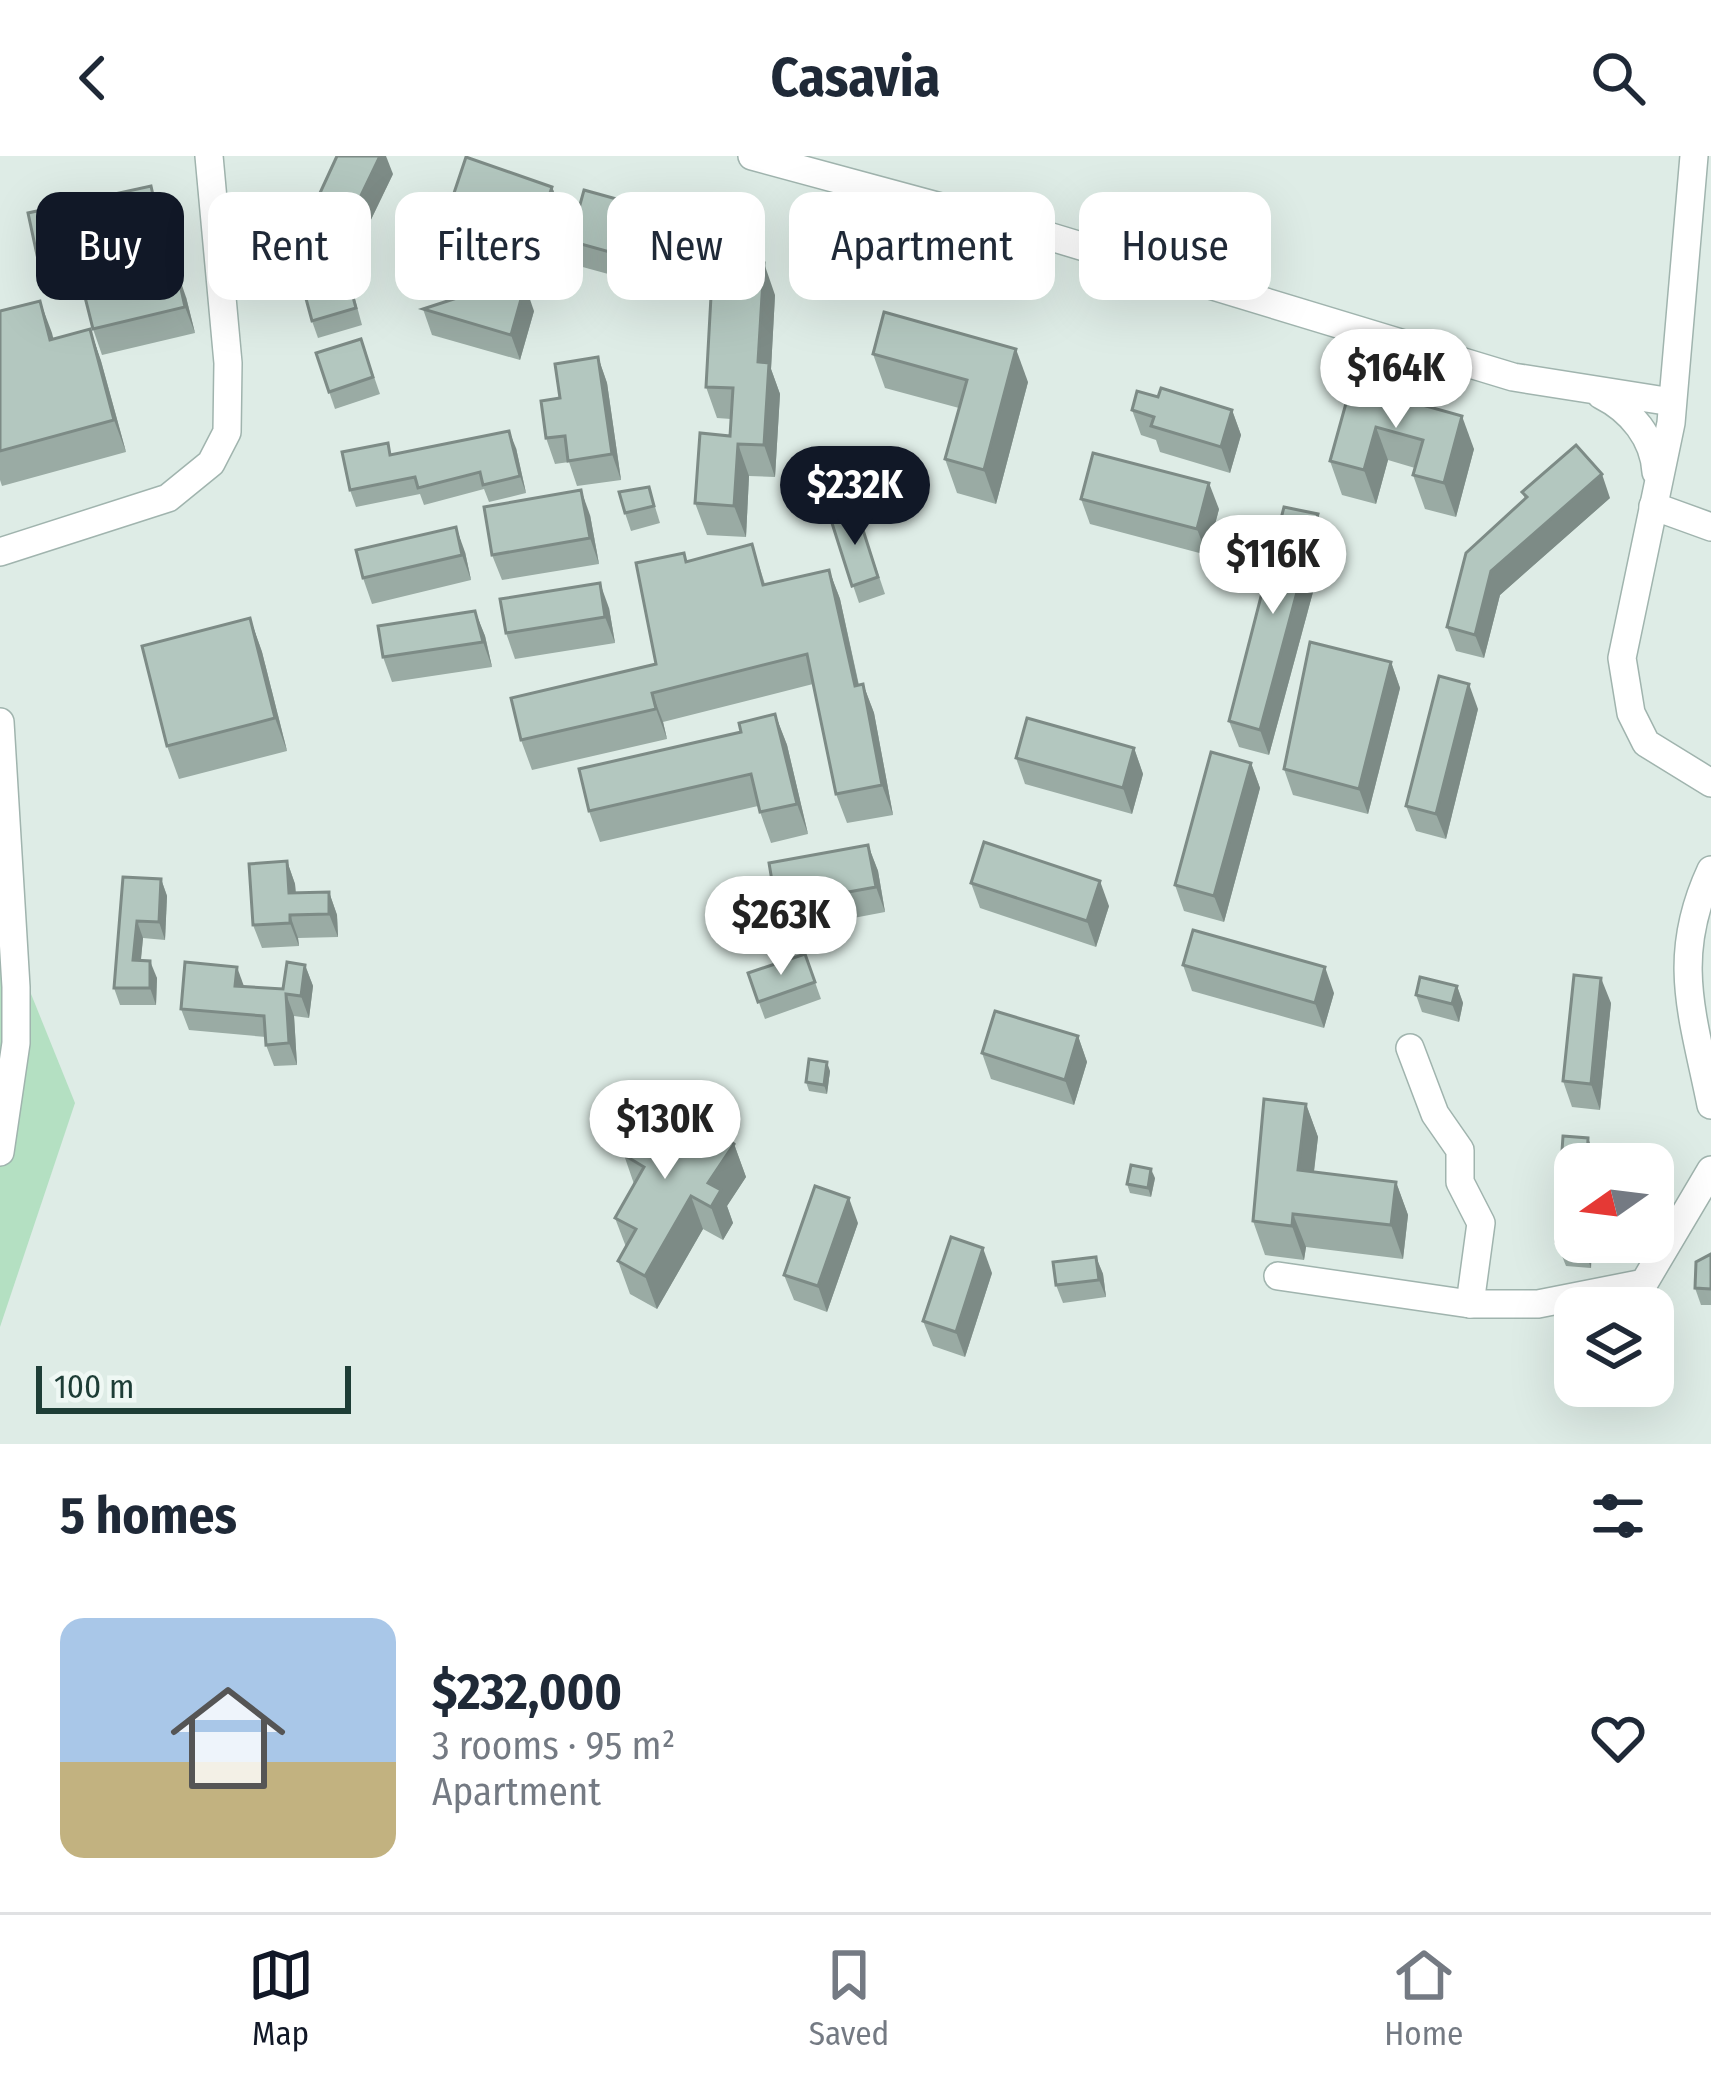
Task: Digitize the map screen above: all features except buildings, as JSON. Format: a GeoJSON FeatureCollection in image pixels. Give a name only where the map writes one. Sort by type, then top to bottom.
{"type":"FeatureCollection","features":[{"type":"Feature","properties":{"kind":"street"},"geometry":{"type":"LineString","coordinates":[[0,552],[168,498],[211,463],[227,432],[229,363],[209,156]]}},
{"type":"Feature","properties":{"kind":"street"},"geometry":{"type":"LineString","coordinates":[[752,156],[1048,236],[1513,377],[1672,402]]}},
{"type":"Feature","properties":{"kind":"street"},"geometry":{"type":"LineString","coordinates":[[1694,156],[1672,402],[1622,658],[1631,712],[1646,742],[1711,783]]}},
{"type":"Feature","properties":{"kind":"street"},"geometry":{"type":"LineString","coordinates":[[1581,387],[1629,413],[1655,460],[1655,497]]}},
{"type":"Feature","properties":{"kind":"street"},"geometry":{"type":"LineString","coordinates":[[1655,497],[1711,527]]}},
{"type":"Feature","properties":{"kind":"street"},"geometry":{"type":"LineString","coordinates":[[0,722],[16,1006],[0,1152]]}},
{"type":"Feature","properties":{"kind":"street"},"geometry":{"type":"LineString","coordinates":[[1711,870],[1685,939],[1711,1106]]}},
{"type":"Feature","properties":{"kind":"street"},"geometry":{"type":"LineString","coordinates":[[1410,1048],[1436,1114],[1460,1150],[1460,1182],[1481,1223],[1470,1304]]}},
{"type":"Feature","properties":{"kind":"street"},"geometry":{"type":"LineString","coordinates":[[1278,1276],[1470,1304],[1538,1304],[1644,1282],[1711,1171]]}},
{"type":"Feature","properties":{"kind":"green space"},"geometry":{"type":"Polygon","coordinates":[[[0,917],[75,1103],[0,1327],[0,917]]]}}]}
